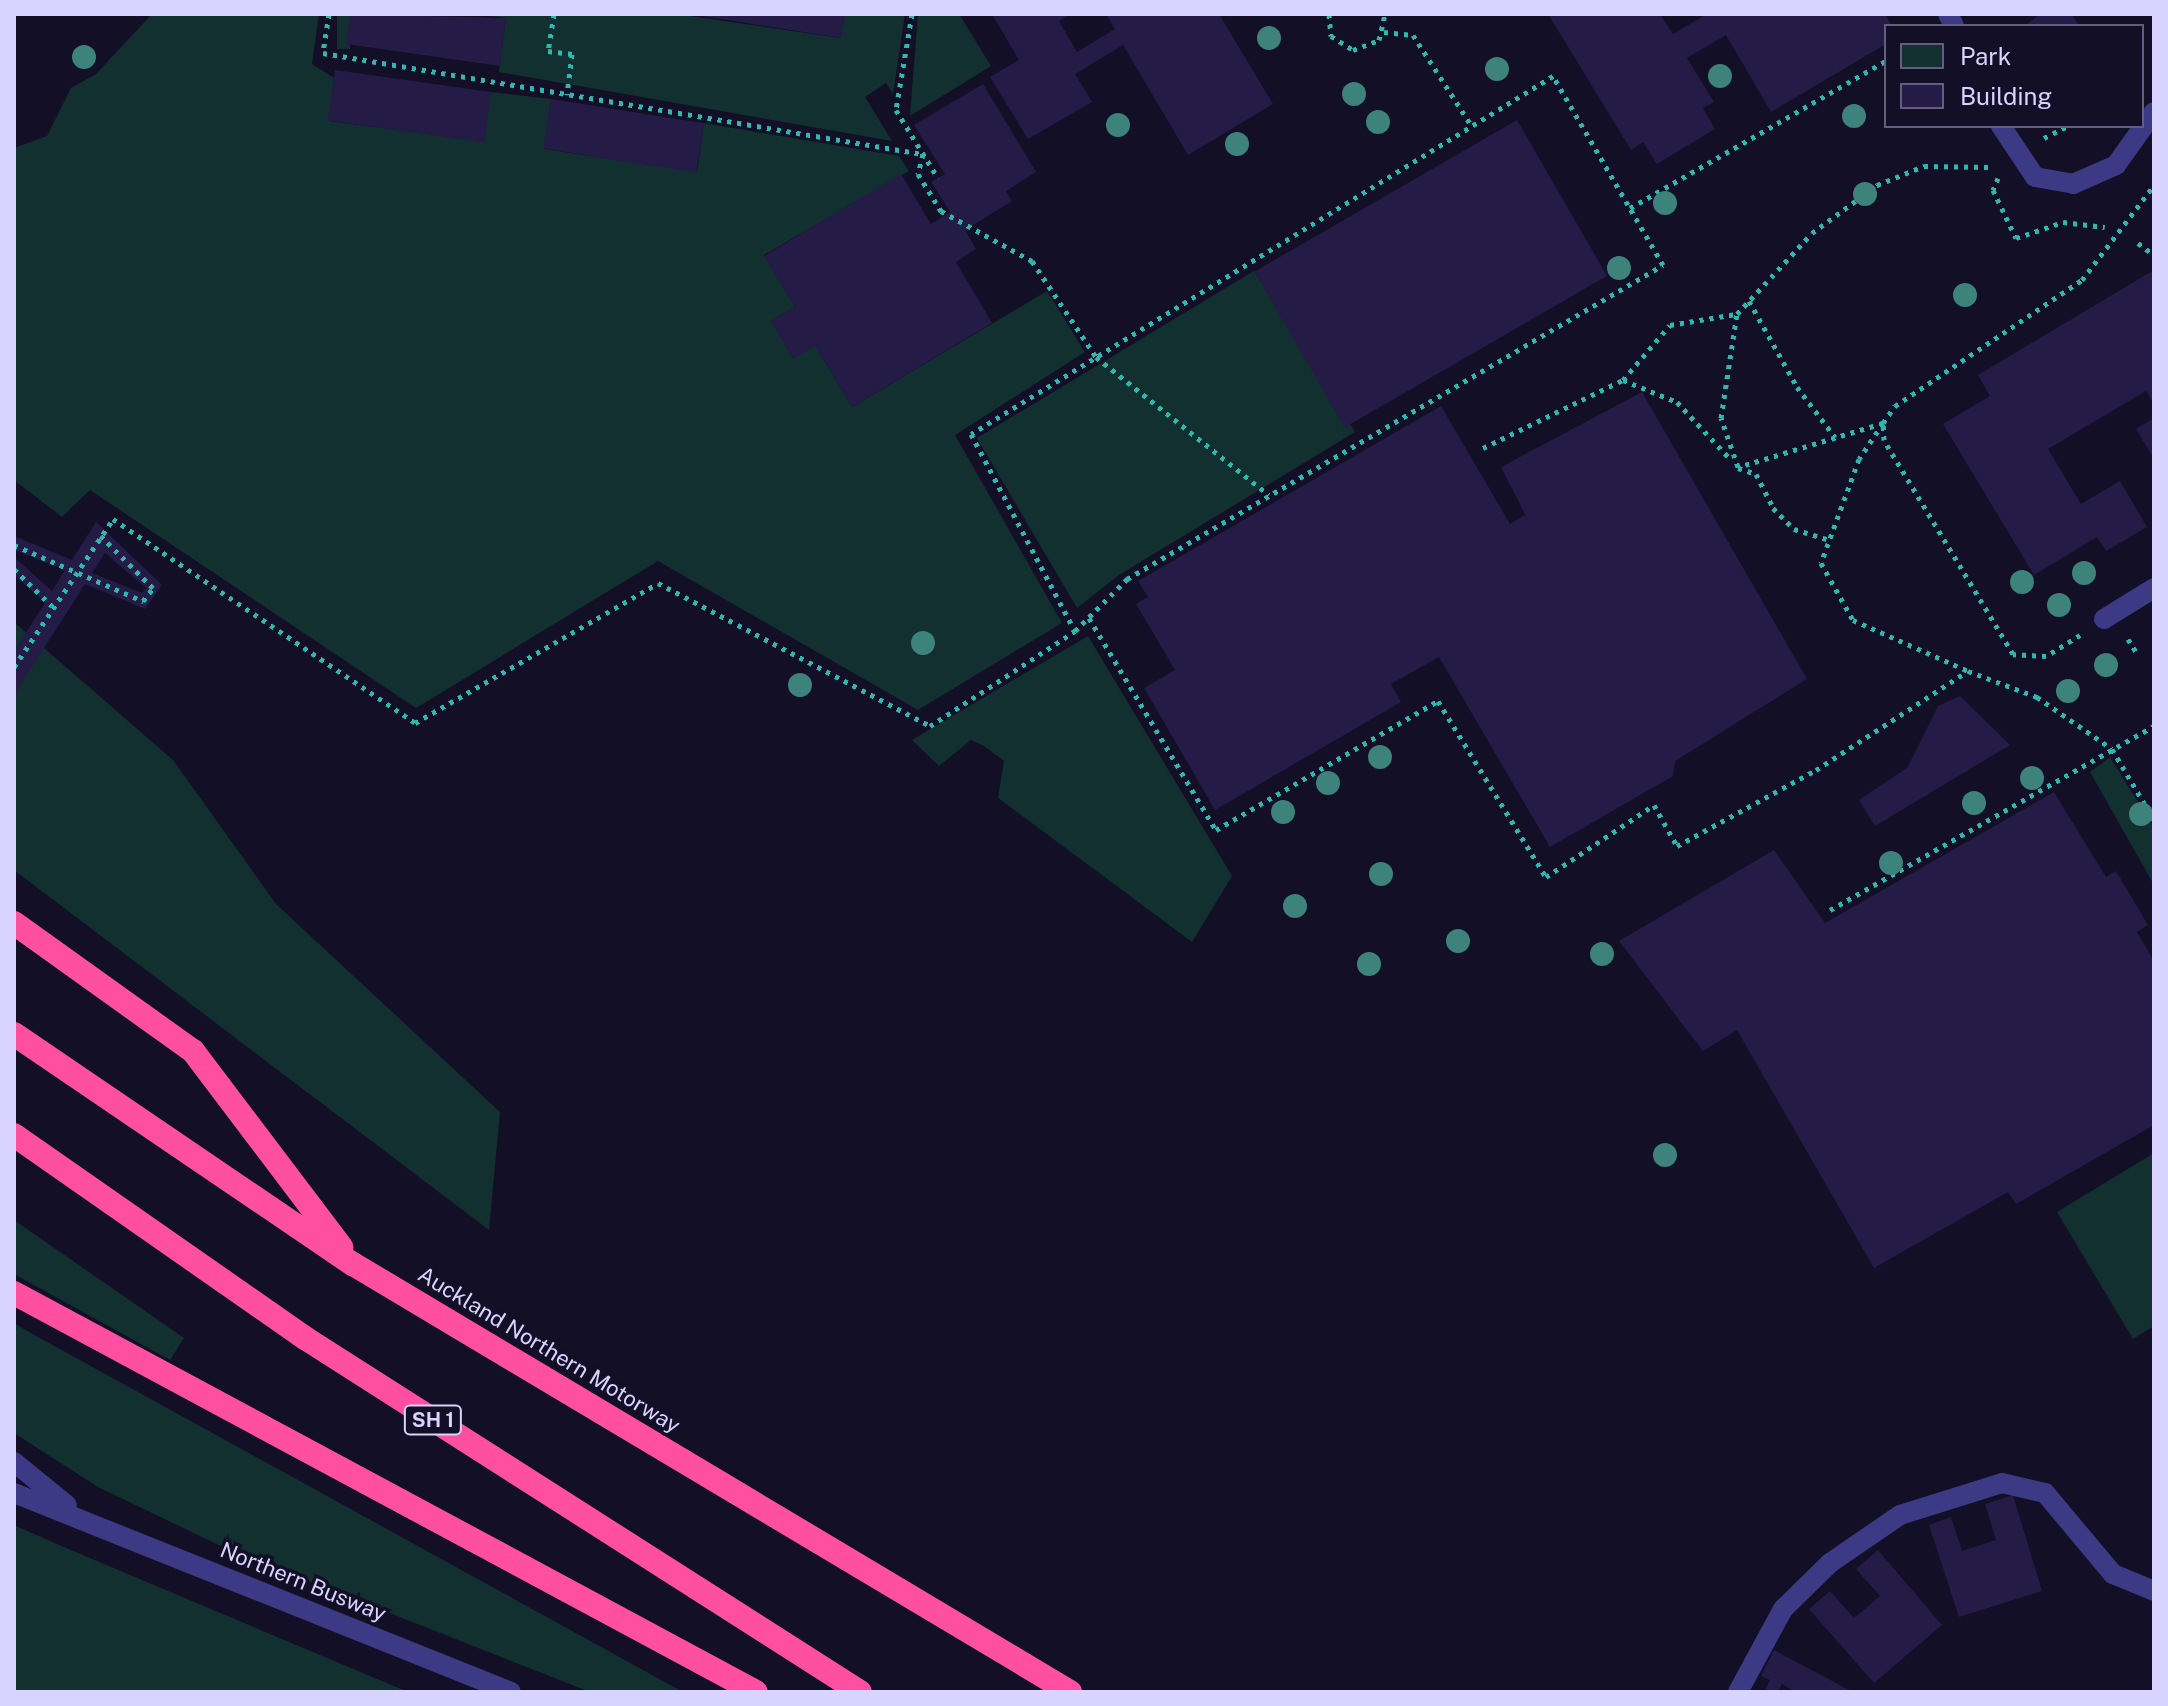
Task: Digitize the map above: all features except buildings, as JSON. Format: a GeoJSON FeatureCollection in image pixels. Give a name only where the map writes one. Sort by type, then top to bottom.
{"type":"FeatureCollection","features":[{"type":"Feature","properties":{"kind":"highway"},"geometry":{"type":"LineString","coordinates":[[14,923],[193,1051],[353,1264]]}},
{"type":"Feature","properties":{"kind":"highway","name":"Auckland Northern Motorway"},"geometry":{"type":"LineString","coordinates":[[14,1034],[353,1264],[1070,1692]]}},
{"type":"Feature","properties":{"kind":"highway","name":"SH 1"},"geometry":{"type":"LineString","coordinates":[[14,1135],[305,1338],[860,1692]]}},
{"type":"Feature","properties":{"kind":"highway"},"geometry":{"type":"LineString","coordinates":[[14,1293],[756,1692]]}},
{"type":"Feature","properties":{"kind":"lane"},"geometry":{"type":"LineString","coordinates":[[2002,128],[2035,177],[2073,184],[2116,165],[2143,128]]}},
{"type":"Feature","properties":{"kind":"lane"},"geometry":{"type":"LineString","coordinates":[[2104,619],[2154,588]]}},
{"type":"Feature","properties":{"kind":"lane","name":"Northern Busway"},"geometry":{"type":"LineString","coordinates":[[14,1462],[79,1514]]}},
{"type":"Feature","properties":{"kind":"lane"},"geometry":{"type":"LineString","coordinates":[[1738,1692],[1777,1618],[1830,1563],[1900,1515],[2002,1483],[2045,1493],[2113,1574],[2154,1591]]}},
{"type":"Feature","properties":{"kind":"lane","name":"Northern Busway"},"geometry":{"type":"LineString","coordinates":[[14,1493],[79,1514],[511,1692]]}},
{"type":"Feature","properties":{"kind":"path"},"geometry":{"type":"LineString","coordinates":[[329,14],[323,53],[923,154]]}},
{"type":"Feature","properties":{"kind":"path"},"geometry":{"type":"LineString","coordinates":[[554,14],[548,51],[572,54],[567,95]]}},
{"type":"Feature","properties":{"kind":"path"},"geometry":{"type":"LineString","coordinates":[[912,14],[896,110],[938,178]]}},
{"type":"Feature","properties":{"kind":"path"},"geometry":{"type":"LineString","coordinates":[[1329,14],[1331,36],[1353,50],[1371,47],[1384,32],[1385,14]]}},
{"type":"Feature","properties":{"kind":"path"},"geometry":{"type":"LineString","coordinates":[[1384,32],[1413,35],[1471,125]]}},
{"type":"Feature","properties":{"kind":"path"},"geometry":{"type":"LineString","coordinates":[[1630,208],[1884,62]]}},
{"type":"Feature","properties":{"kind":"path"},"geometry":{"type":"LineString","coordinates":[[14,667],[113,519],[415,723],[658,583],[930,726],[1075,631],[1127,579],[1663,265],[1553,76],[971,434],[1075,631]]}},
{"type":"Feature","properties":{"kind":"path"},"geometry":{"type":"LineString","coordinates":[[923,154],[918,174],[941,211],[1032,261],[1096,357],[1269,495]]}},
{"type":"Feature","properties":{"kind":"path"},"geometry":{"type":"LineString","coordinates":[[1738,467],[1721,418],[1737,314],[1812,233],[1877,185],[1924,166],[2003,172],[1993,190],[2016,238],[2063,222],[2105,227]]}},
{"type":"Feature","properties":{"kind":"path"},"geometry":{"type":"LineString","coordinates":[[2154,185],[2082,280],[1895,406],[1859,459],[1821,563],[1853,620],[1968,671],[2037,697],[2112,749],[2154,820]]}},
{"type":"Feature","properties":{"kind":"path"},"geometry":{"type":"LineString","coordinates":[[2138,243],[2153,253]]}},
{"type":"Feature","properties":{"kind":"path"},"geometry":{"type":"LineString","coordinates":[[1749,301],[1797,387],[1835,437]]}},
{"type":"Feature","properties":{"kind":"path"},"geometry":{"type":"LineString","coordinates":[[1483,448],[1623,380],[1670,325],[1737,314]]}},
{"type":"Feature","properties":{"kind":"path"},"geometry":{"type":"LineString","coordinates":[[1623,380],[1677,402],[1738,467],[1756,474],[1773,508],[1794,529],[1829,540]]}},
{"type":"Feature","properties":{"kind":"path"},"geometry":{"type":"LineString","coordinates":[[1738,467],[1883,423]]}},
{"type":"Feature","properties":{"kind":"path"},"geometry":{"type":"LineString","coordinates":[[1883,423],[1884,440],[2013,654],[2046,656],[2104,619]]}},
{"type":"Feature","properties":{"kind":"path"},"geometry":{"type":"LineString","coordinates":[[14,545],[143,601],[153,588],[101,536]]}},
{"type":"Feature","properties":{"kind":"path"},"geometry":{"type":"LineString","coordinates":[[14,569],[52,606]]}},
{"type":"Feature","properties":{"kind":"path"},"geometry":{"type":"LineString","coordinates":[[1089,618],[1216,830],[1438,701],[1546,877],[1654,805],[1677,846],[1816,770],[1968,671]]}},
{"type":"Feature","properties":{"kind":"path"},"geometry":{"type":"LineString","coordinates":[[1830,910],[2154,726]]}},
{"type":"Feature","properties":{"kind":"green space"},"geometry":{"type":"Polygon","coordinates":[[[152,14],[319,14],[312,64],[334,78],[329,121],[481,141],[491,92],[551,99],[544,149],[697,172],[704,123],[899,156],[909,171],[764,255],[795,307],[771,321],[793,358],[815,345],[852,407],[1047,291],[1085,352],[955,435],[1062,623],[918,710],[658,561],[416,708],[90,490],[62,517],[14,480],[14,148],[47,136],[71,88],[96,74],[152,14]]]}},
{"type":"Feature","properties":{"kind":"green space"},"geometry":{"type":"Polygon","coordinates":[[[337,14],[350,14],[350,49],[337,49],[337,14]]]}},
{"type":"Feature","properties":{"kind":"green space"},"geometry":{"type":"Polygon","coordinates":[[[478,14],[677,14],[840,38],[845,14],[905,14],[893,94],[886,83],[865,97],[892,141],[499,72],[506,18],[478,14]]]}},
{"type":"Feature","properties":{"kind":"green space"},"geometry":{"type":"Polygon","coordinates":[[[918,14],[959,14],[991,66],[910,116],[918,14]]]}},
{"type":"Feature","properties":{"kind":"green space"},"geometry":{"type":"Polygon","coordinates":[[[1254,271],[1355,432],[1119,575],[1077,608],[977,438],[1254,271]]]}},
{"type":"Feature","properties":{"kind":"green space"},"geometry":{"type":"Polygon","coordinates":[[[14,622],[173,760],[276,904],[500,1112],[489,1230],[14,870],[14,622]]]}},
{"type":"Feature","properties":{"kind":"green space"},"geometry":{"type":"Polygon","coordinates":[[[1088,636],[1232,876],[1192,942],[998,798],[1004,761],[984,746],[971,740],[939,766],[912,740],[1088,636]]]}},
{"type":"Feature","properties":{"kind":"green space"},"geometry":{"type":"Polygon","coordinates":[[[2110,757],[2154,828],[2154,885],[2090,772],[2110,757]]]}},
{"type":"Feature","properties":{"kind":"green space"},"geometry":{"type":"Polygon","coordinates":[[[2154,1153],[2154,1326],[2133,1339],[2057,1212],[2154,1153]]]}},
{"type":"Feature","properties":{"kind":"green space"},"geometry":{"type":"Polygon","coordinates":[[[14,1220],[184,1338],[170,1360],[14,1274],[14,1220]]]}},
{"type":"Feature","properties":{"kind":"green space"},"geometry":{"type":"Polygon","coordinates":[[[14,1323],[683,1692],[590,1692],[225,1548],[98,1487],[14,1433],[14,1323]]]}},
{"type":"Feature","properties":{"kind":"green space"},"geometry":{"type":"Polygon","coordinates":[[[14,1525],[59,1545],[408,1692],[14,1692],[14,1525]]]}}]}
